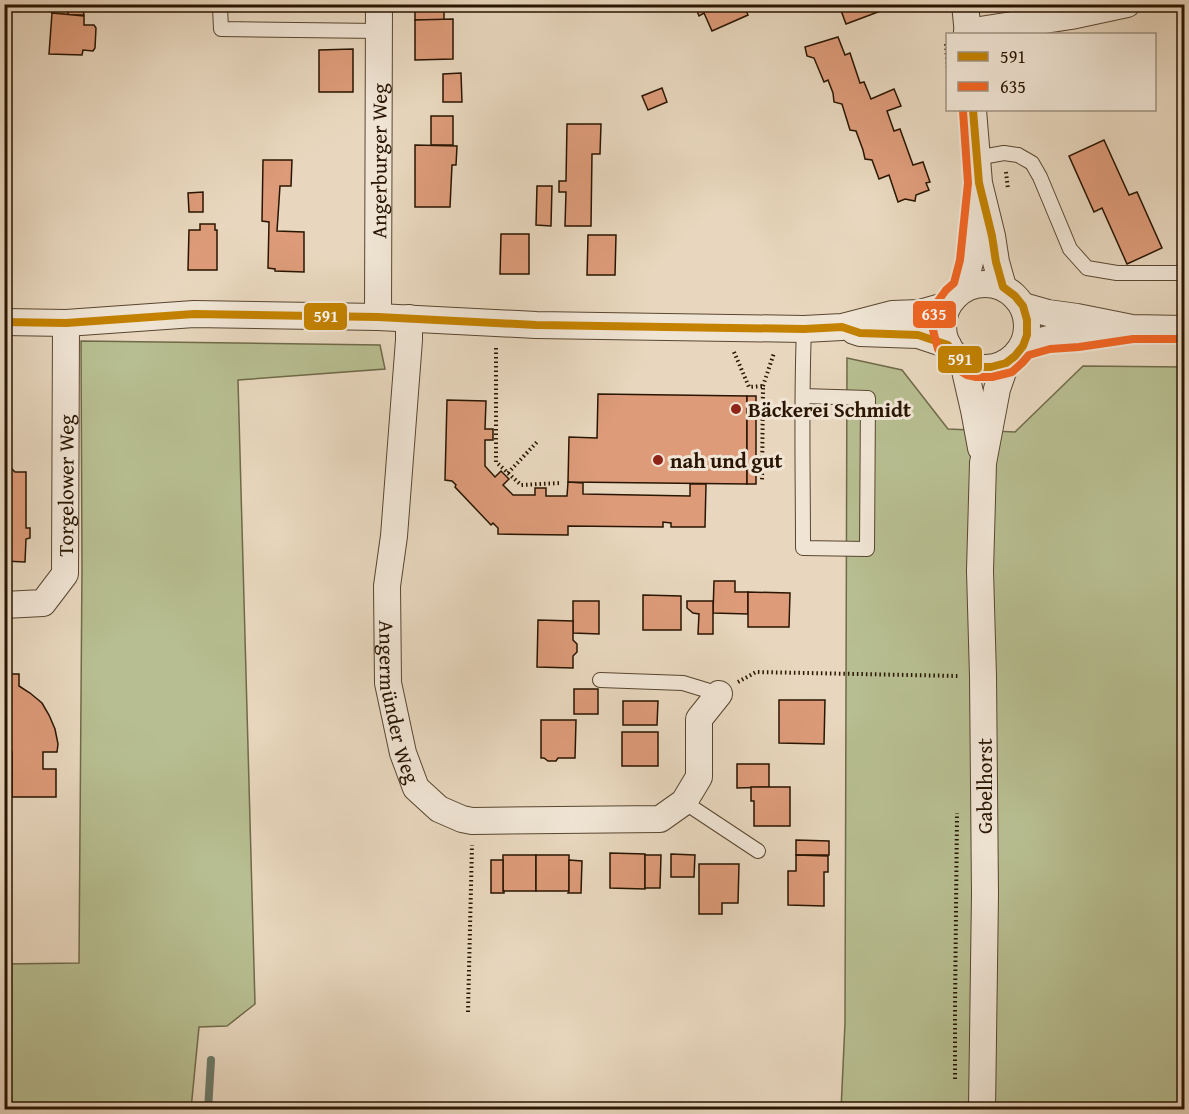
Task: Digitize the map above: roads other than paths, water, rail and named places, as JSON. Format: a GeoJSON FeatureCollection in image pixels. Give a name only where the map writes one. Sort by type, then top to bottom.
{"type":"FeatureCollection","features":[{"type":"Feature","properties":{"kind":"street","name":"Angerburger Weg"},"geometry":{"type":"LineString","coordinates":[[378,316],[379,4]]}},
{"type":"Feature","properties":{"kind":"street"},"geometry":{"type":"LineString","coordinates":[[965,4],[968,33],[1127,4]]}},
{"type":"Feature","properties":{"kind":"street"},"geometry":{"type":"LineString","coordinates":[[973,111],[979,183],[1003,287]]}},
{"type":"Feature","properties":{"kind":"street"},"geometry":{"type":"LineString","coordinates":[[956,354],[943,331],[944,318],[956,297],[970,262],[979,183]]}},
{"type":"Feature","properties":{"kind":"street"},"geometry":{"type":"LineString","coordinates":[[4,322],[66,323],[194,314],[378,316],[536,325],[804,329],[842,327],[892,314],[920,313],[979,284],[990,284],[1003,287],[1023,306],[1028,327],[1014,354]]}},
{"type":"Feature","properties":{"kind":"street"},"geometry":{"type":"LineString","coordinates":[[1023,306],[1048,313],[1132,328],[1185,329]]}},
{"type":"Feature","properties":{"kind":"street","name":"Angermünder Weg"},"geometry":{"type":"LineString","coordinates":[[409,318],[394,536],[387,586],[388,683],[404,753],[416,788],[439,809],[472,821],[660,819],[684,802],[699,777],[699,719],[719,694]]}},
{"type":"Feature","properties":{"kind":"street","name":"Torgelower Weg"},"geometry":{"type":"LineString","coordinates":[[4,605],[43,603],[65,574],[66,323]]}},
{"type":"Feature","properties":{"kind":"street"},"geometry":{"type":"LineString","coordinates":[[842,327],[860,333],[918,335],[978,367],[991,368],[1014,354],[1048,339],[1132,328]]}},
{"type":"Feature","properties":{"kind":"street","name":"Gabelhorst"},"geometry":{"type":"LineString","coordinates":[[956,354],[974,410],[983,463]]}},
{"type":"Feature","properties":{"kind":"street","name":"Gabelhorst"},"geometry":{"type":"LineString","coordinates":[[982,1110],[985,894],[980,571],[983,463],[997,389],[1014,354]]}},
{"type":"Feature","properties":{"kind":"lane"},"geometry":{"type":"LineString","coordinates":[[220,7],[221,29],[379,31]]}},
{"type":"Feature","properties":{"kind":"lane"},"geometry":{"type":"LineString","coordinates":[[976,158],[1005,153],[1018,154],[1032,163],[1041,177],[1070,249],[1088,268],[1118,273],[1185,273]]}},
{"type":"Feature","properties":{"kind":"lane"},"geometry":{"type":"LineString","coordinates":[[803,396],[868,398],[867,549],[803,548],[803,396],[804,329]]}},
{"type":"Feature","properties":{"kind":"lane"},"geometry":{"type":"LineString","coordinates":[[600,680],[683,683],[719,694]]}},
{"type":"Feature","properties":{"kind":"lane"},"geometry":{"type":"LineString","coordinates":[[684,802],[758,851]]}},
{"type":"Feature","properties":{"kind":"waterway"},"geometry":{"type":"LineString","coordinates":[[208,1110],[211,1060]]}},
{"type":"Feature","properties":{"kind":"place","name":"Bäckerei Schmidt"},"geometry":{"type":"Point","coordinates":[736,409]}},
{"type":"Feature","properties":{"kind":"place","name":"nah und gut"},"geometry":{"type":"Point","coordinates":[658,460]}}]}
